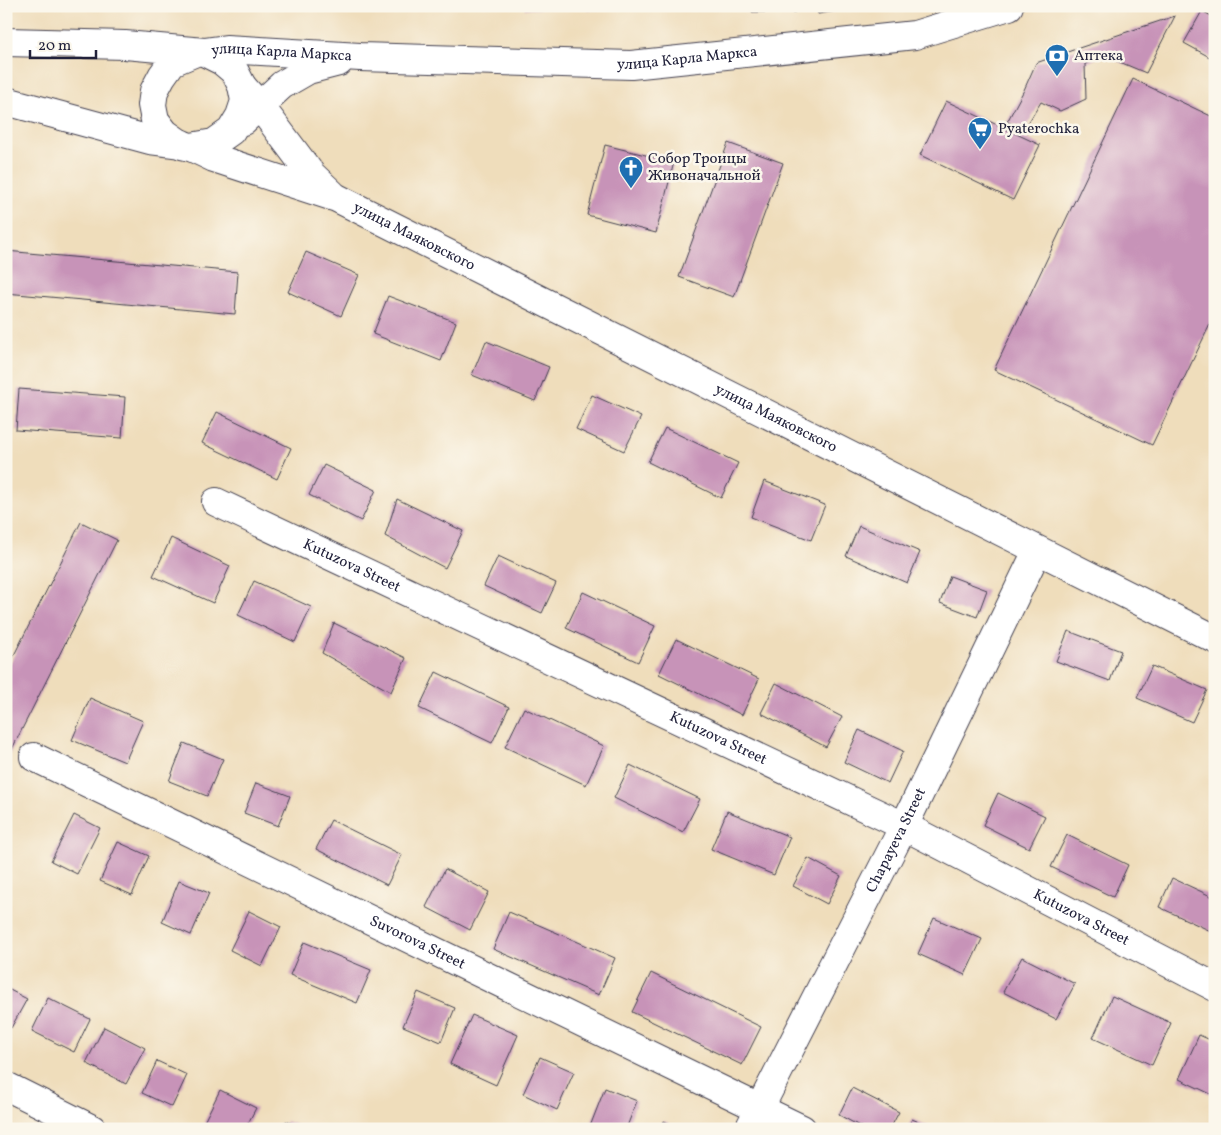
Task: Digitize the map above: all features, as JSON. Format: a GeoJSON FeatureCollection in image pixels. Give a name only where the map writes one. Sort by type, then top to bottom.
{"type":"FeatureCollection","features":[{"type":"Feature","properties":{"kind":"street","name":"улица Карла Маркса"},"geometry":{"type":"LineString","coordinates":[[6,42],[125,45],[200,52],[226,49],[360,57],[631,65],[914,35],[1009,6]]}},
{"type":"Feature","properties":{"kind":"street"},"geometry":{"type":"LineString","coordinates":[[6,101],[150,140],[186,146],[214,143],[231,131],[240,116],[244,101],[242,86],[235,72],[222,61],[200,52],[172,62],[154,91],[152,105],[155,120],[165,133],[186,146]]}},
{"type":"Feature","properties":{"kind":"street","name":"улица Карла Маркса"},"geometry":{"type":"LineString","coordinates":[[231,131],[282,85],[308,70],[360,57]]}},
{"type":"Feature","properties":{"kind":"street","name":"улица Маяковского"},"geometry":{"type":"LineString","coordinates":[[242,86],[260,106],[311,174],[337,198]]}},
{"type":"Feature","properties":{"kind":"street","name":"улица Маяковского"},"geometry":{"type":"LineString","coordinates":[[186,146],[214,158],[337,198],[1215,639]]}},
{"type":"Feature","properties":{"kind":"street","name":"Kutuzova Street"},"geometry":{"type":"LineString","coordinates":[[216,502],[904,826],[1215,987]]}},
{"type":"Feature","properties":{"kind":"street","name":"Chapayeva Street"},"geometry":{"type":"LineString","coordinates":[[754,1118],[904,826],[1037,551]]}},
{"type":"Feature","properties":{"kind":"street","name":"Suvorova Street"},"geometry":{"type":"LineString","coordinates":[[34,757],[754,1118],[802,1129]]}},
{"type":"Feature","properties":{"kind":"street"},"geometry":{"type":"LineString","coordinates":[[6,1086],[92,1129]]}},
{"type":"Feature","properties":{"kind":"building"},"geometry":{"type":"Polygon","coordinates":[[[525,6],[557,6],[557,8],[525,9],[525,6]]]}},
{"type":"Feature","properties":{"kind":"building"},"geometry":{"type":"Polygon","coordinates":[[[587,6],[627,6],[627,8],[587,10],[587,6]]]}},
{"type":"Feature","properties":{"kind":"building"},"geometry":{"type":"Polygon","coordinates":[[[752,6],[794,6],[795,12],[752,12],[752,6]]]}},
{"type":"Feature","properties":{"kind":"building"},"geometry":{"type":"Polygon","coordinates":[[[817,6],[849,6],[849,9],[818,14],[817,6]]]}},
{"type":"Feature","properties":{"kind":"building"},"geometry":{"type":"Polygon","coordinates":[[[1202,11],[1215,18],[1215,60],[1184,43],[1202,11]]]}},
{"type":"Feature","properties":{"kind":"building"},"geometry":{"type":"Polygon","coordinates":[[[1175,16],[1146,73],[1103,55],[1085,64],[1086,99],[1060,111],[1041,102],[1025,128],[1007,122],[1036,63],[1175,16]]]}},
{"type":"Feature","properties":{"kind":"building"},"geometry":{"type":"Polygon","coordinates":[[[1133,79],[1215,118],[1215,314],[1152,445],[994,370],[1133,79]]]}},
{"type":"Feature","properties":{"kind":"building","name":"Pyaterochka"},"geometry":{"type":"Polygon","coordinates":[[[946,101],[1040,145],[1013,200],[920,155],[946,101]]]}},
{"type":"Feature","properties":{"kind":"building"},"geometry":{"type":"Polygon","coordinates":[[[728,143],[783,163],[734,297],[679,277],[728,143]]]}},
{"type":"Feature","properties":{"kind":"building","name":"Собор Троицы Живоначальной"},"geometry":{"type":"Polygon","coordinates":[[[605,145],[674,162],[656,233],[587,215],[605,145]]]}},
{"type":"Feature","properties":{"kind":"building"},"geometry":{"type":"Polygon","coordinates":[[[6,251],[238,272],[235,314],[6,293],[6,251]]]}},
{"type":"Feature","properties":{"kind":"building"},"geometry":{"type":"Polygon","coordinates":[[[306,252],[359,275],[341,316],[288,292],[306,252]]]}},
{"type":"Feature","properties":{"kind":"building"},"geometry":{"type":"Polygon","coordinates":[[[388,296],[456,322],[441,361],[373,334],[388,296]]]}},
{"type":"Feature","properties":{"kind":"building"},"geometry":{"type":"Polygon","coordinates":[[[486,341],[549,367],[535,401],[472,375],[486,341]]]}},
{"type":"Feature","properties":{"kind":"building"},"geometry":{"type":"Polygon","coordinates":[[[19,389],[125,397],[122,438],[16,430],[19,389]]]}},
{"type":"Feature","properties":{"kind":"building"},"geometry":{"type":"Polygon","coordinates":[[[592,395],[641,417],[624,451],[576,429],[592,395]]]}},
{"type":"Feature","properties":{"kind":"building"},"geometry":{"type":"Polygon","coordinates":[[[217,412],[291,448],[277,479],[202,443],[217,412]]]}},
{"type":"Feature","properties":{"kind":"building"},"geometry":{"type":"Polygon","coordinates":[[[665,428],[738,463],[721,498],[648,462],[665,428]]]}},
{"type":"Feature","properties":{"kind":"building"},"geometry":{"type":"Polygon","coordinates":[[[324,465],[376,490],[361,521],[309,495],[324,465]]]}},
{"type":"Feature","properties":{"kind":"building"},"geometry":{"type":"Polygon","coordinates":[[[764,481],[825,505],[811,540],[751,517],[764,481]]]}},
{"type":"Feature","properties":{"kind":"building"},"geometry":{"type":"Polygon","coordinates":[[[397,499],[463,531],[445,568],[385,536],[397,499]]]}},
{"type":"Feature","properties":{"kind":"building"},"geometry":{"type":"Polygon","coordinates":[[[81,522],[117,540],[6,761],[6,671],[81,522]]]}},
{"type":"Feature","properties":{"kind":"building"},"geometry":{"type":"Polygon","coordinates":[[[859,526],[920,552],[907,583],[846,556],[859,526]]]}},
{"type":"Feature","properties":{"kind":"building"},"geometry":{"type":"Polygon","coordinates":[[[171,538],[230,566],[213,603],[153,576],[171,538]]]}},
{"type":"Feature","properties":{"kind":"building"},"geometry":{"type":"Polygon","coordinates":[[[498,556],[556,583],[542,613],[484,586],[498,556]]]}},
{"type":"Feature","properties":{"kind":"building"},"geometry":{"type":"Polygon","coordinates":[[[950,576],[987,590],[977,617],[940,603],[950,576]]]}},
{"type":"Feature","properties":{"kind":"building"},"geometry":{"type":"Polygon","coordinates":[[[254,581],[311,607],[295,642],[238,615],[254,581]]]}},
{"type":"Feature","properties":{"kind":"building"},"geometry":{"type":"Polygon","coordinates":[[[583,592],[655,626],[638,662],[566,628],[583,592]]]}},
{"type":"Feature","properties":{"kind":"building"},"geometry":{"type":"Polygon","coordinates":[[[334,623],[406,658],[391,692],[322,653],[334,623]]]}},
{"type":"Feature","properties":{"kind":"building"},"geometry":{"type":"Polygon","coordinates":[[[1068,631],[1121,651],[1110,681],[1056,661],[1068,631]]]}},
{"type":"Feature","properties":{"kind":"building"},"geometry":{"type":"Polygon","coordinates":[[[676,639],[759,679],[742,715],[659,674],[676,639]]]}},
{"type":"Feature","properties":{"kind":"building"},"geometry":{"type":"Polygon","coordinates":[[[1152,666],[1207,690],[1192,722],[1137,698],[1152,666]]]}},
{"type":"Feature","properties":{"kind":"building"},"geometry":{"type":"Polygon","coordinates":[[[436,672],[509,707],[492,743],[419,708],[436,672]]]}},
{"type":"Feature","properties":{"kind":"building"},"geometry":{"type":"Polygon","coordinates":[[[776,683],[842,717],[826,747],[761,713],[776,683]]]}},
{"type":"Feature","properties":{"kind":"building"},"geometry":{"type":"Polygon","coordinates":[[[90,698],[143,721],[125,762],[72,740],[90,698]]]}},
{"type":"Feature","properties":{"kind":"building"},"geometry":{"type":"Polygon","coordinates":[[[524,708],[604,746],[586,785],[505,747],[524,708]]]}},
{"type":"Feature","properties":{"kind":"building"},"geometry":{"type":"Polygon","coordinates":[[[859,730],[903,751],[888,783],[844,762],[859,730]]]}},
{"type":"Feature","properties":{"kind":"building"},"geometry":{"type":"Polygon","coordinates":[[[184,743],[223,759],[207,796],[169,781],[184,743]]]}},
{"type":"Feature","properties":{"kind":"building"},"geometry":{"type":"Polygon","coordinates":[[[630,765],[700,799],[683,832],[614,798],[630,765]]]}},
{"type":"Feature","properties":{"kind":"building"},"geometry":{"type":"Polygon","coordinates":[[[256,783],[290,796],[278,826],[244,813],[256,783]]]}},
{"type":"Feature","properties":{"kind":"building"},"geometry":{"type":"Polygon","coordinates":[[[998,793],[1045,816],[1029,848],[983,825],[998,793]]]}},
{"type":"Feature","properties":{"kind":"building"},"geometry":{"type":"Polygon","coordinates":[[[727,811],[790,837],[774,875],[711,849],[727,811]]]}},
{"type":"Feature","properties":{"kind":"building"},"geometry":{"type":"Polygon","coordinates":[[[74,815],[100,828],[77,874],[51,861],[74,815]]]}},
{"type":"Feature","properties":{"kind":"building"},"geometry":{"type":"Polygon","coordinates":[[[331,820],[402,855],[387,885],[316,849],[331,820]]]}},
{"type":"Feature","properties":{"kind":"building"},"geometry":{"type":"Polygon","coordinates":[[[1067,835],[1128,865],[1113,897],[1051,867],[1067,835]]]}},
{"type":"Feature","properties":{"kind":"building"},"geometry":{"type":"Polygon","coordinates":[[[118,842],[149,856],[132,895],[100,881],[118,842]]]}},
{"type":"Feature","properties":{"kind":"building"},"geometry":{"type":"Polygon","coordinates":[[[808,858],[841,876],[827,904],[793,886],[808,858]]]}},
{"type":"Feature","properties":{"kind":"building"},"geometry":{"type":"Polygon","coordinates":[[[445,869],[489,892],[470,930],[426,907],[445,869]]]}},
{"type":"Feature","properties":{"kind":"building"},"geometry":{"type":"Polygon","coordinates":[[[1172,878],[1215,898],[1215,933],[1159,907],[1172,878]]]}},
{"type":"Feature","properties":{"kind":"building"},"geometry":{"type":"Polygon","coordinates":[[[179,881],[209,893],[191,935],[162,922],[179,881]]]}},
{"type":"Feature","properties":{"kind":"building"},"geometry":{"type":"Polygon","coordinates":[[[249,911],[281,927],[262,966],[230,950],[249,911]]]}},
{"type":"Feature","properties":{"kind":"building"},"geometry":{"type":"Polygon","coordinates":[[[509,912],[615,958],[599,995],[493,949],[509,912]]]}},
{"type":"Feature","properties":{"kind":"building"},"geometry":{"type":"Polygon","coordinates":[[[934,918],[982,939],[965,975],[918,954],[934,918]]]}},
{"type":"Feature","properties":{"kind":"building"},"geometry":{"type":"Polygon","coordinates":[[[304,942],[371,970],[357,1003],[290,975],[304,942]]]}},
{"type":"Feature","properties":{"kind":"building"},"geometry":{"type":"Polygon","coordinates":[[[1022,957],[1075,984],[1056,1019],[1003,992],[1022,957]]]}},
{"type":"Feature","properties":{"kind":"building"},"geometry":{"type":"Polygon","coordinates":[[[651,973],[761,1027],[742,1065],[632,1012],[651,973]]]}},
{"type":"Feature","properties":{"kind":"building"},"geometry":{"type":"Polygon","coordinates":[[[6,988],[27,999],[11,1028],[6,1025],[6,988]]]}},
{"type":"Feature","properties":{"kind":"building"},"geometry":{"type":"Polygon","coordinates":[[[418,992],[455,1008],[441,1042],[403,1026],[418,992]]]}},
{"type":"Feature","properties":{"kind":"building"},"geometry":{"type":"Polygon","coordinates":[[[1112,996],[1171,1023],[1152,1065],[1093,1038],[1112,996]]]}},
{"type":"Feature","properties":{"kind":"building"},"geometry":{"type":"Polygon","coordinates":[[[48,998],[90,1019],[74,1052],[32,1031],[48,998]]]}},
{"type":"Feature","properties":{"kind":"building"},"geometry":{"type":"Polygon","coordinates":[[[472,1015],[518,1035],[496,1085],[450,1064],[472,1015]]]}},
{"type":"Feature","properties":{"kind":"building"},"geometry":{"type":"Polygon","coordinates":[[[104,1027],[145,1048],[126,1084],[86,1063],[104,1027]]]}},
{"type":"Feature","properties":{"kind":"building"},"geometry":{"type":"Polygon","coordinates":[[[1199,1035],[1215,1042],[1215,1096],[1179,1079],[1199,1035]]]}},
{"type":"Feature","properties":{"kind":"building"},"geometry":{"type":"Polygon","coordinates":[[[540,1057],[574,1072],[557,1110],[523,1094],[540,1057]]]}},
{"type":"Feature","properties":{"kind":"building"},"geometry":{"type":"Polygon","coordinates":[[[157,1061],[187,1075],[172,1107],[142,1093],[157,1061]]]}},
{"type":"Feature","properties":{"kind":"building"},"geometry":{"type":"Polygon","coordinates":[[[605,1088],[637,1101],[626,1129],[589,1129],[605,1088]]]}},
{"type":"Feature","properties":{"kind":"building"},"geometry":{"type":"Polygon","coordinates":[[[852,1088],[899,1112],[890,1129],[865,1129],[839,1115],[852,1088]]]}},
{"type":"Feature","properties":{"kind":"building"},"geometry":{"type":"Polygon","coordinates":[[[220,1090],[256,1108],[245,1129],[217,1129],[204,1122],[220,1090]]]}},
{"type":"Feature","properties":{"kind":"building"},"geometry":{"type":"Polygon","coordinates":[[[912,1119],[935,1129],[907,1129],[912,1119]]]}},
{"type":"Feature","properties":{"kind":"building"},"geometry":{"type":"Polygon","coordinates":[[[286,1121],[305,1129],[283,1129],[286,1121]]]}},
{"type":"Feature","properties":{"kind":"building"},"geometry":{"type":"Polygon","coordinates":[[[664,1121],[680,1129],[660,1129],[664,1121]]]}},
{"type":"Feature","properties":{"kind":"place","name":"Аптека"},"geometry":{"type":"Point","coordinates":[1057,77]}},
{"type":"Feature","properties":{"kind":"place","name":"Pyaterochka"},"geometry":{"type":"Point","coordinates":[980,150]}},
{"type":"Feature","properties":{"kind":"place","name":"Собор Троицы Живоначальной"},"geometry":{"type":"Point","coordinates":[631,189]}}]}
